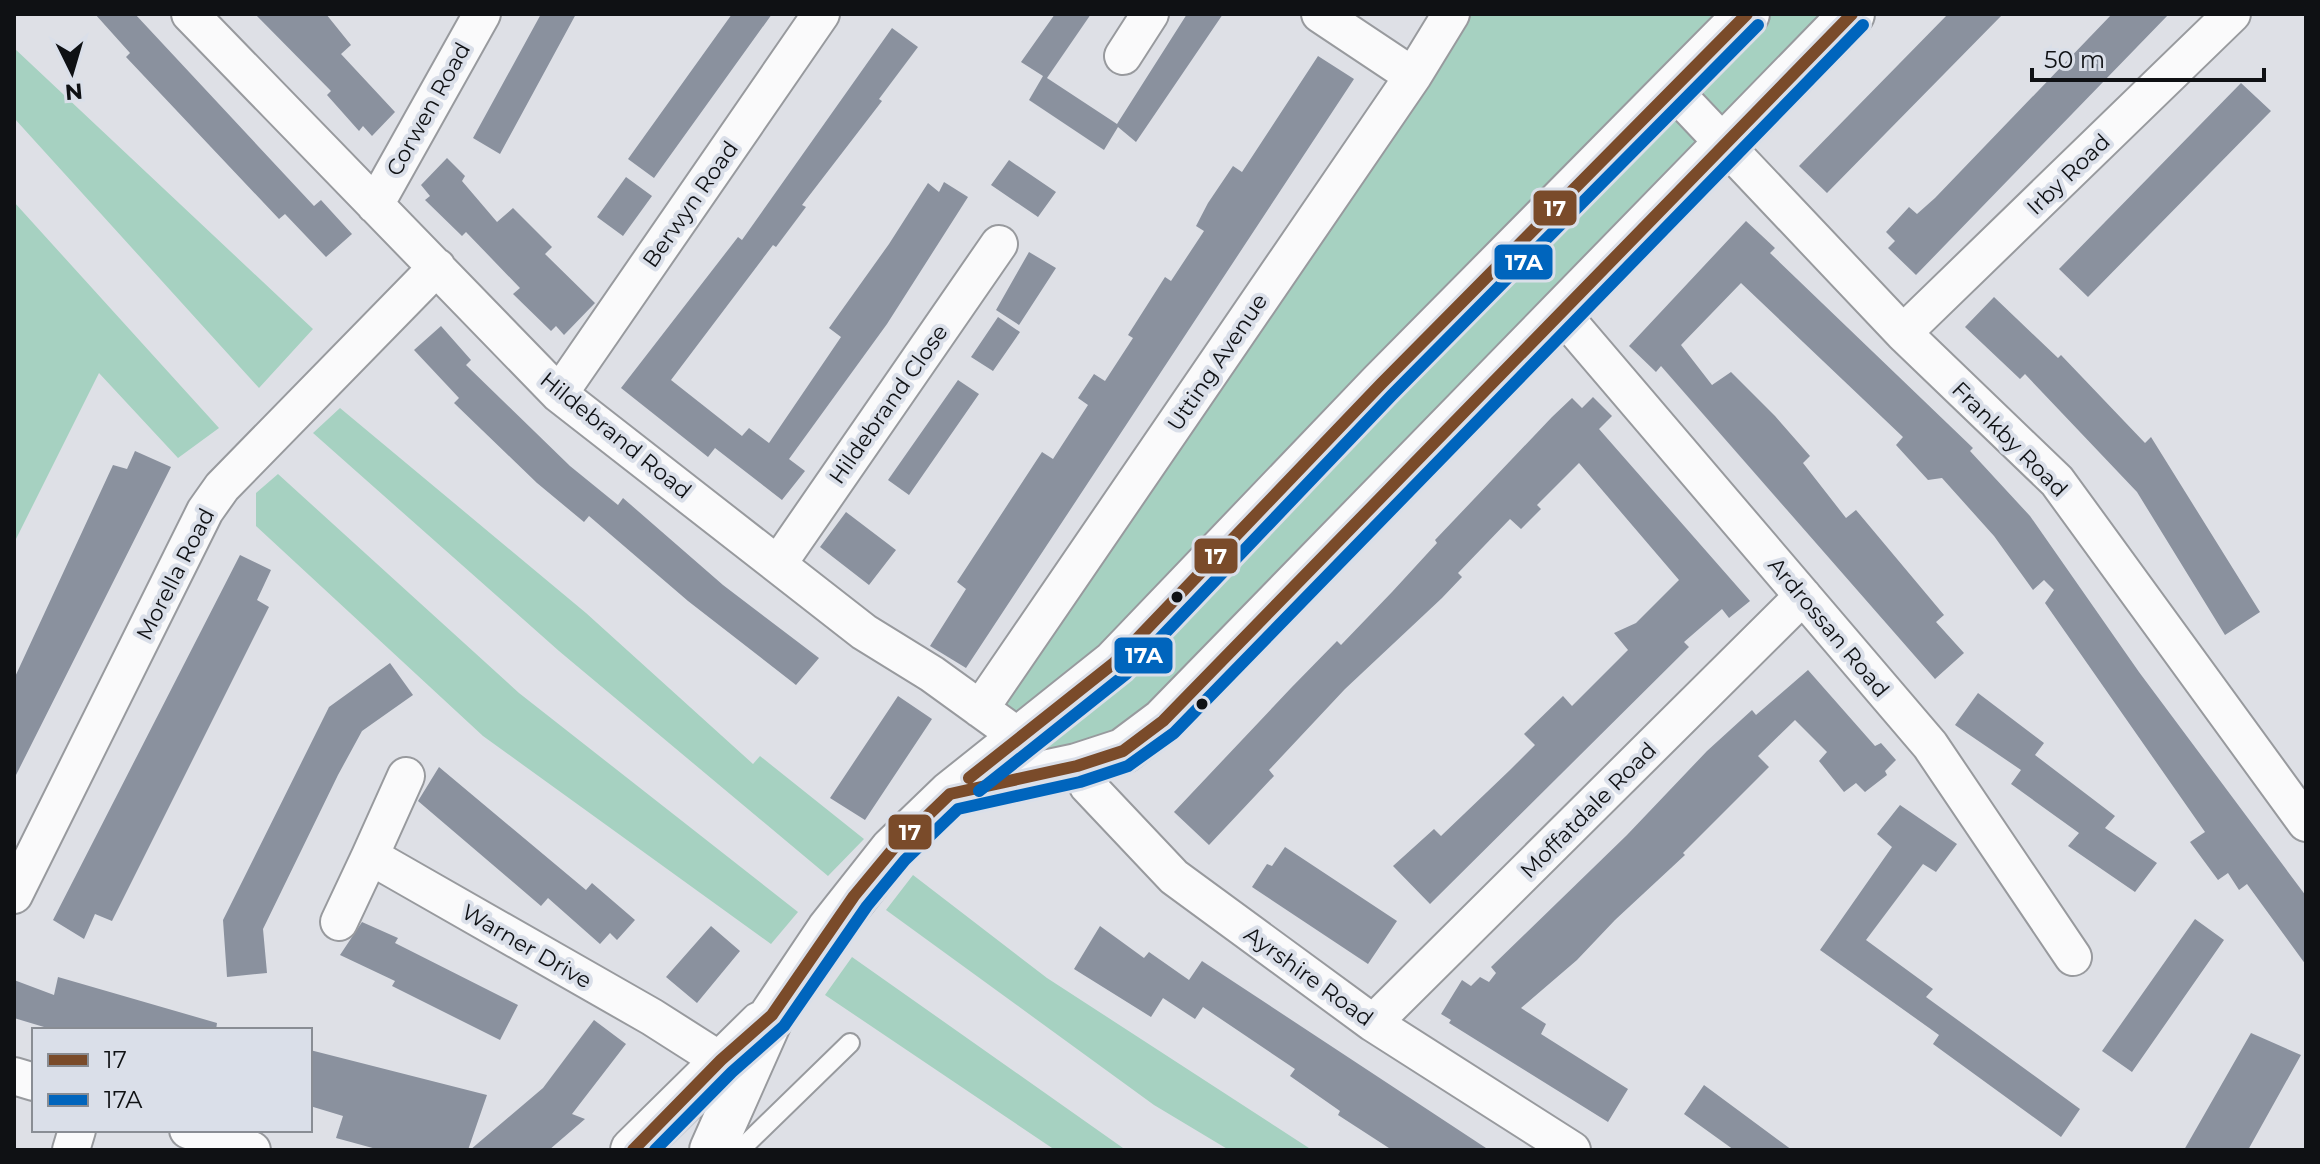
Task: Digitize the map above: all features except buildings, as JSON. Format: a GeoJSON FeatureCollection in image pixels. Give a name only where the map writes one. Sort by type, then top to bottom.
{"type":"FeatureCollection","features":[{"type":"Feature","properties":{"kind":"street","name":"Hildebrand Road"},"geometry":{"type":"LineString","coordinates":[[190,14],[559,394],[864,632],[980,709],[1045,758]]}},
{"type":"Feature","properties":{"kind":"street","name":"Corwen Road"},"geometry":{"type":"LineString","coordinates":[[375,205],[482,14]]}},
{"type":"Feature","properties":{"kind":"street","name":"Berwyn Road"},"geometry":{"type":"LineString","coordinates":[[559,394],[821,14]]}},
{"type":"Feature","properties":{"kind":"street"},"geometry":{"type":"LineString","coordinates":[[1123,56],[1150,14]]}},
{"type":"Feature","properties":{"kind":"street"},"geometry":{"type":"LineString","coordinates":[[1320,14],[1413,76]]}},
{"type":"Feature","properties":{"kind":"street","name":"Utting Avenue"},"geometry":{"type":"LineString","coordinates":[[980,709],[1413,76],[1451,14]]}},
{"type":"Feature","properties":{"kind":"street"},"geometry":{"type":"LineString","coordinates":[[1045,758],[1114,663],[1381,384],[1747,14]]}},
{"type":"Feature","properties":{"kind":"street"},"geometry":{"type":"LineString","coordinates":[[633,1150],[733,1068],[854,896],[893,849],[950,794],[1045,758],[1123,751],[1163,721],[1852,14]]}},
{"type":"Feature","properties":{"kind":"street","name":"Irby Road"},"geometry":{"type":"LineString","coordinates":[[1903,333],[2232,14]]}},
{"type":"Feature","properties":{"kind":"street","name":"Frankby Road"},"geometry":{"type":"LineString","coordinates":[[1673,90],[1903,333],[2057,481],[2306,823]]}},
{"type":"Feature","properties":{"kind":"street","name":"Hildebrand Close"},"geometry":{"type":"LineString","coordinates":[[778,564],[999,244]]}},
{"type":"Feature","properties":{"kind":"street","name":"Morella Road"},"geometry":{"type":"LineString","coordinates":[[14,895],[205,511],[222,487],[437,267]]}},
{"type":"Feature","properties":{"kind":"street","name":"Ardrossan Road"},"geometry":{"type":"LineString","coordinates":[[1562,314],[1930,745],[2073,957]]}},
{"type":"Feature","properties":{"kind":"street","name":"Moffatdale Road"},"geometry":{"type":"LineString","coordinates":[[1373,1023],[1803,596]]}},
{"type":"Feature","properties":{"kind":"street","name":"Ayrshire Road"},"geometry":{"type":"LineString","coordinates":[[1045,758],[1088,786],[1174,877],[1373,1023],[1572,1150]]}},
{"type":"Feature","properties":{"kind":"street"},"geometry":{"type":"LineString","coordinates":[[339,922],[406,776]]}},
{"type":"Feature","properties":{"kind":"street","name":"Warner Drive"},"geometry":{"type":"LineString","coordinates":[[370,856],[733,1068]]}},
{"type":"Feature","properties":{"kind":"street"},"geometry":{"type":"LineString","coordinates":[[712,1150],[733,1068]]}},
{"type":"Feature","properties":{"kind":"street"},"geometry":{"type":"LineString","coordinates":[[194,1132],[252,1150]]}},
{"type":"Feature","properties":{"kind":"lane"},"geometry":{"type":"LineString","coordinates":[[740,1150],[850,1043]]}},
{"type":"Feature","properties":{"kind":"green space"},"geometry":{"type":"Polygon","coordinates":[[[1451,14],[1852,14],[1163,721],[1038,772],[980,709],[1451,14]]]}},
{"type":"Feature","properties":{"kind":"green space"},"geometry":{"type":"Polygon","coordinates":[[[14,48],[313,329],[259,388],[14,118],[14,48]]]}},
{"type":"Feature","properties":{"kind":"green space"},"geometry":{"type":"Polygon","coordinates":[[[14,202],[219,428],[178,458],[99,373],[14,543],[14,202]]]}},
{"type":"Feature","properties":{"kind":"green space"},"geometry":{"type":"Polygon","coordinates":[[[340,408],[586,613],[753,764],[760,756],[864,839],[828,876],[559,651],[313,433],[340,408]]]}},
{"type":"Feature","properties":{"kind":"green space"},"geometry":{"type":"Polygon","coordinates":[[[278,474],[519,693],[798,912],[771,944],[483,736],[256,526],[256,493],[278,474]]]}},
{"type":"Feature","properties":{"kind":"green space"},"geometry":{"type":"Polygon","coordinates":[[[913,875],[1047,978],[1312,1150],[1229,1150],[1154,1105],[886,910],[913,875]]]}},
{"type":"Feature","properties":{"kind":"green space"},"geometry":{"type":"Polygon","coordinates":[[[852,957],[1127,1150],[1055,1150],[825,995],[852,957]]]}},
{"type":"Feature","properties":{"kind":"transit line","name":"17"},"geometry":{"type":"LineString","coordinates":[[969,778],[1114,663],[1381,384],[1747,14]]}},
{"type":"Feature","properties":{"kind":"transit line","name":"17"},"geometry":{"type":"LineString","coordinates":[[633,1150],[721,1060],[772,1015],[854,896],[893,849],[950,794],[1077,766],[1123,751],[1163,721],[1852,14]]}},
{"type":"Feature","properties":{"kind":"transit line","name":"17A"},"geometry":{"type":"LineString","coordinates":[[979,791],[1126,674],[1392,395],[1758,25]]}},
{"type":"Feature","properties":{"kind":"transit line","name":"17A"},"geometry":{"type":"LineString","coordinates":[[655,1150],[732,1072],[784,1026],[867,906],[905,860],[958,809],[1080,782],[1128,766],[1174,733],[1863,25]]}}]}
